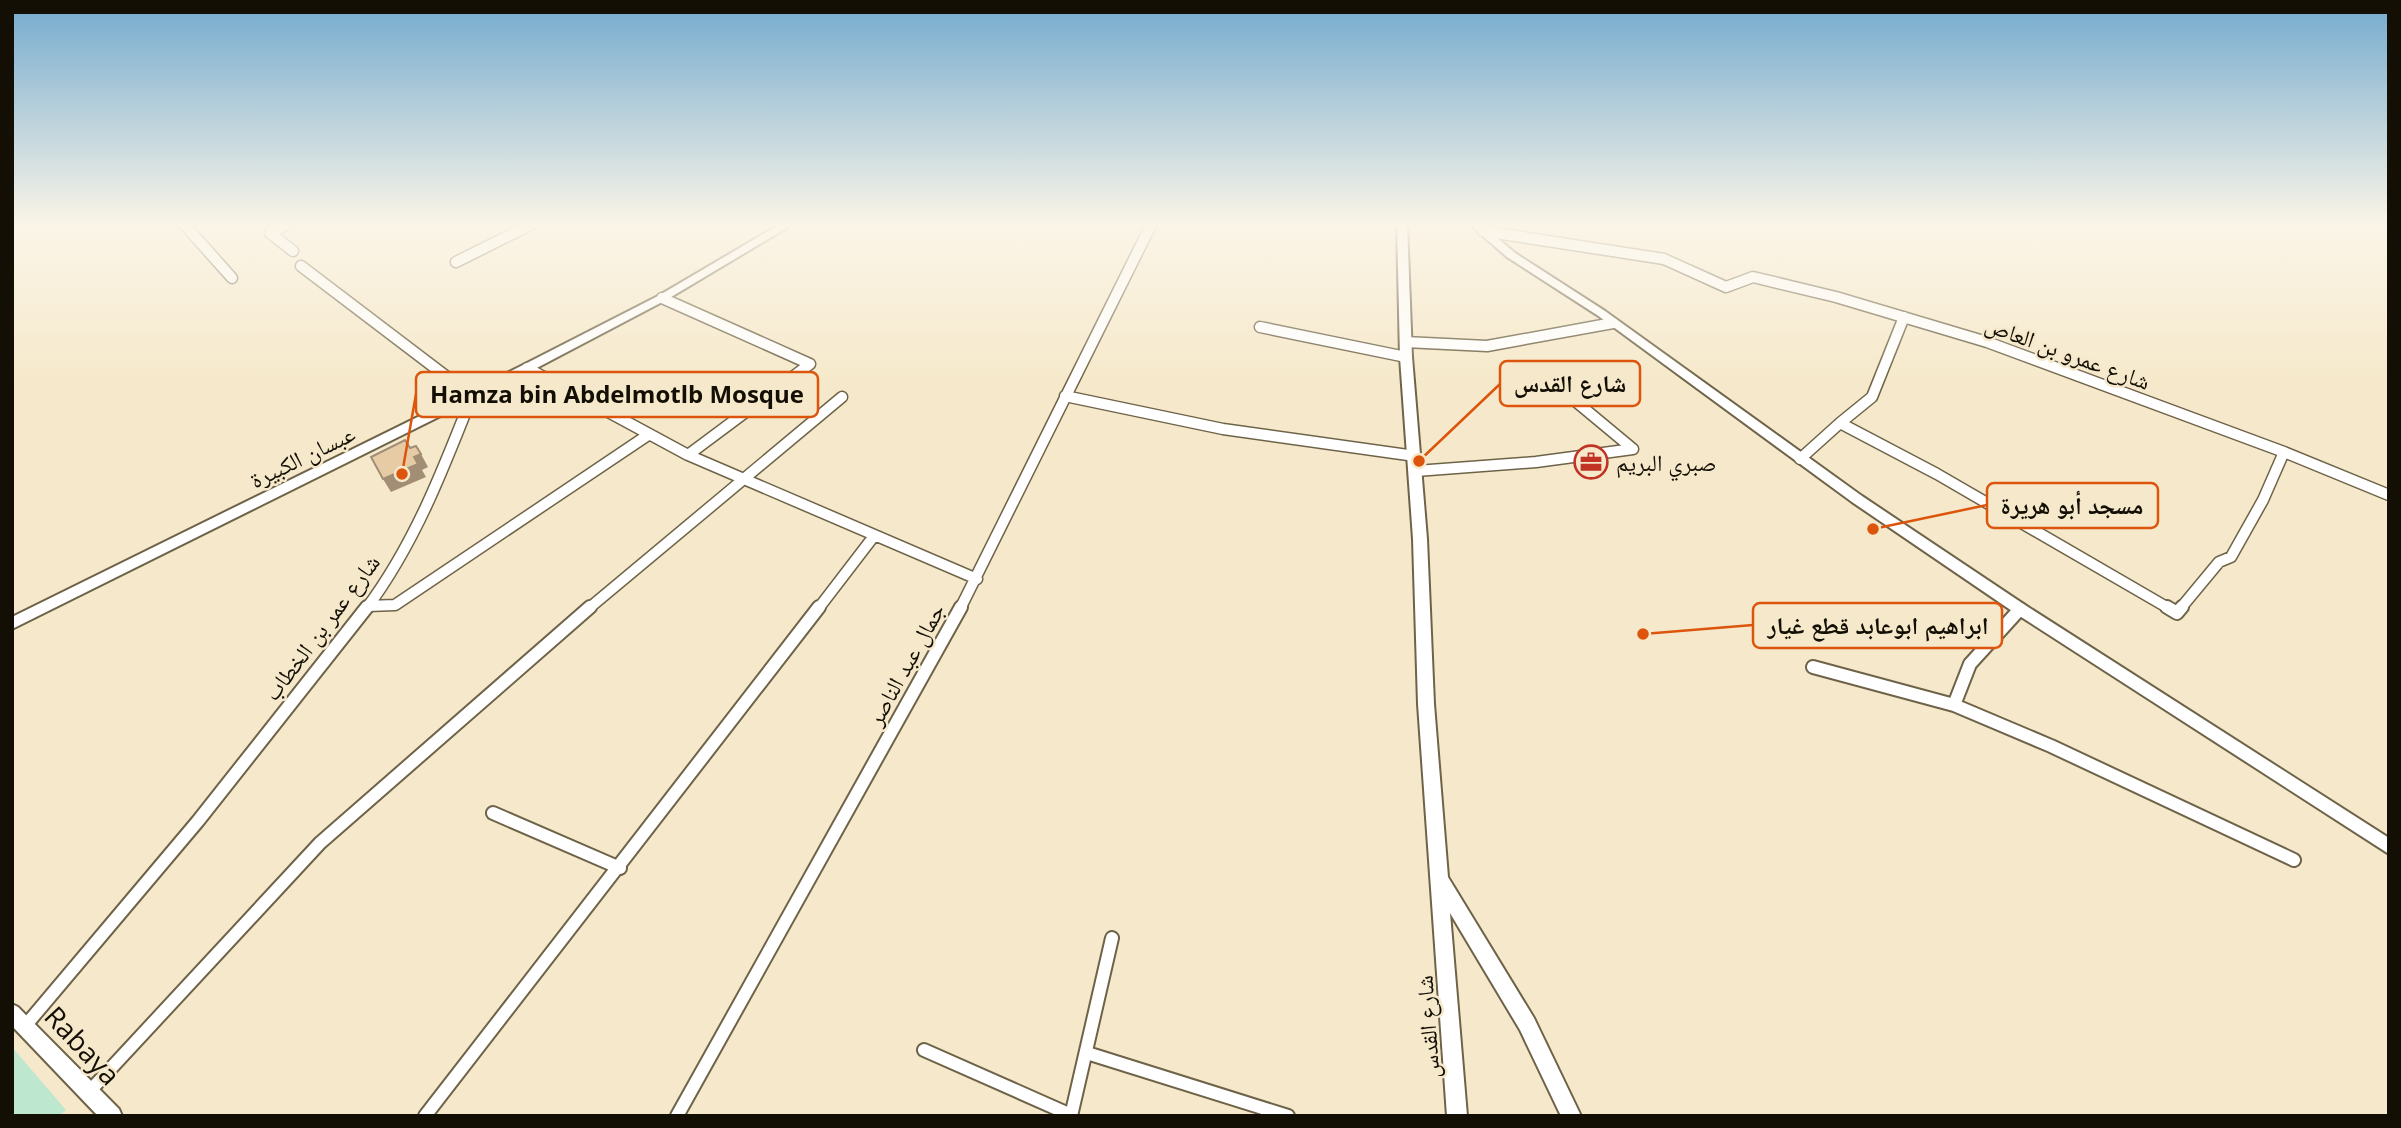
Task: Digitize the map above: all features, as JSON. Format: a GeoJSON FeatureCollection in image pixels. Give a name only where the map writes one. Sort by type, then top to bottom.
{"type":"FeatureCollection","features":[{"type":"Feature","properties":{"kind":"main road","name":"عبسان الكبيرة"},"geometry":{"type":"LineString","coordinates":[[12,624],[472,396],[700,276]]}},
{"type":"Feature","properties":{"kind":"main road","name":"شارع القدس"},"geometry":{"type":"LineString","coordinates":[[1403,276],[1405,350],[1415,464],[1426,704],[1457,1116]]}},
{"type":"Feature","properties":{"kind":"main road"},"geometry":{"type":"LineString","coordinates":[[1542,276],[1613,323],[1800,459],[2020,609],[2389,847]]}},
{"type":"Feature","properties":{"kind":"main road"},"geometry":{"type":"LineString","coordinates":[[1439,878],[1527,1024],[1571,1116]]}},
{"type":"Feature","properties":{"kind":"main road","name":"Rabaya"},"geometry":{"type":"LineString","coordinates":[[19,1019],[112,1116]]}},
{"type":"Feature","properties":{"kind":"street"},"geometry":{"type":"LineString","coordinates":[[315,276],[472,396]]}},
{"type":"Feature","properties":{"kind":"street","name":"جمال عبد الناصر"},"geometry":{"type":"LineString","coordinates":[[677,1116],[977,579],[1126,276]]}},
{"type":"Feature","properties":{"kind":"street","name":"شارع عمرو بن العاص"},"geometry":{"type":"LineString","coordinates":[[1701,276],[1726,287],[1753,277],[1904,317],[2010,351],[2284,452],[2389,495]]}},
{"type":"Feature","properties":{"kind":"street"},"geometry":{"type":"LineString","coordinates":[[662,298],[810,364],[688,455]]}},
{"type":"Feature","properties":{"kind":"street"},"geometry":{"type":"LineString","coordinates":[[1800,459],[1872,397],[1904,317]]}},
{"type":"Feature","properties":{"kind":"street"},"geometry":{"type":"LineString","coordinates":[[1260,327],[1405,350],[1487,346],[1613,323]]}},
{"type":"Feature","properties":{"kind":"street"},"geometry":{"type":"LineString","coordinates":[[527,368],[688,455],[977,579]]}},
{"type":"Feature","properties":{"kind":"street","name":"شارع عمر بن الخطاب"},"geometry":{"type":"LineString","coordinates":[[19,1019],[198,821],[368,606],[405,550],[450,453],[472,396]]}},
{"type":"Feature","properties":{"kind":"street"},"geometry":{"type":"LineString","coordinates":[[1065,396],[1223,429],[1415,464],[1536,462],[1633,449],[1574,400]]}},
{"type":"Feature","properties":{"kind":"street"},"geometry":{"type":"LineString","coordinates":[[88,1093],[320,844],[612,588],[842,397]]}},
{"type":"Feature","properties":{"kind":"street"},"geometry":{"type":"LineString","coordinates":[[1840,424],[1937,474],[2177,613],[2219,562],[2231,558],[2263,500],[2284,452]]}},
{"type":"Feature","properties":{"kind":"street"},"geometry":{"type":"LineString","coordinates":[[368,606],[394,605],[648,435]]}},
{"type":"Feature","properties":{"kind":"street"},"geometry":{"type":"LineString","coordinates":[[425,1116],[621,869],[874,536]]}},
{"type":"Feature","properties":{"kind":"street"},"geometry":{"type":"LineString","coordinates":[[1954,705],[1958,687],[1972,658],[2020,609]]}},
{"type":"Feature","properties":{"kind":"street"},"geometry":{"type":"LineString","coordinates":[[1813,667],[1954,705],[2052,746],[2294,860]]}},
{"type":"Feature","properties":{"kind":"street"},"geometry":{"type":"LineString","coordinates":[[493,813],[621,869]]}},
{"type":"Feature","properties":{"kind":"street"},"geometry":{"type":"LineString","coordinates":[[924,1050],[1071,1115],[1112,938]]}},
{"type":"Feature","properties":{"kind":"street"},"geometry":{"type":"LineString","coordinates":[[1087,1053],[1289,1116]]}},
{"type":"Feature","properties":{"kind":"green space"},"geometry":{"type":"Polygon","coordinates":[[[12,1047],[66,1110],[59,1116],[12,1116],[12,1047]]]}},
{"type":"Feature","properties":{"kind":"building"},"geometry":{"type":"Polygon","coordinates":[[[405,440],[410,448],[416,446],[421,454],[414,457],[418,464],[383,479],[371,457],[405,440]]]}},
{"type":"Feature","properties":{"kind":"place","name":"شارع القدس"},"geometry":{"type":"Point","coordinates":[1419,461]}},
{"type":"Feature","properties":{"kind":"place","name":"صبري البريم"},"geometry":{"type":"Point","coordinates":[1591,462]}},
{"type":"Feature","properties":{"kind":"place","name":"Hamza bin Abdelmotlb Mosque"},"geometry":{"type":"Point","coordinates":[402,474]}},
{"type":"Feature","properties":{"kind":"place","name":"مسجد أبو هريرة"},"geometry":{"type":"Point","coordinates":[1873,529]}},
{"type":"Feature","properties":{"kind":"place","name":"ابراهيم ابوعابد قطع غيار"},"geometry":{"type":"Point","coordinates":[1643,634]}}]}
